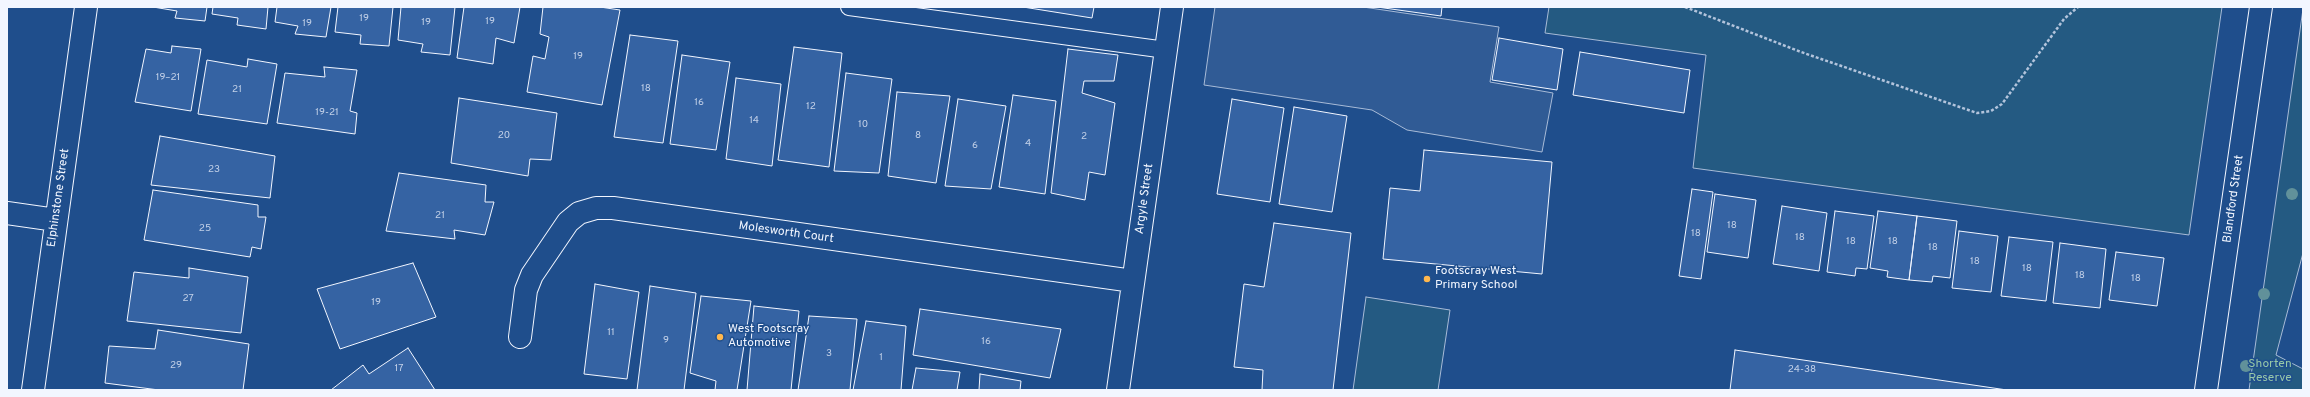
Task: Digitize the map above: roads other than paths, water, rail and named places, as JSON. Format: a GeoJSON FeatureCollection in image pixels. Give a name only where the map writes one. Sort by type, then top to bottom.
{"type":"FeatureCollection","features":[{"type":"Feature","properties":{"kind":"street","name":"Elphinstone Street"},"geometry":{"type":"LineString","coordinates":[[33,390],[86,7]]}},
{"type":"Feature","properties":{"kind":"street","name":"Argyle Street"},"geometry":{"type":"LineString","coordinates":[[1118,390],[1172,7]]}},
{"type":"Feature","properties":{"kind":"street","name":"Blandford Street"},"geometry":{"type":"LineString","coordinates":[[2206,390],[2261,7]]}},
{"type":"Feature","properties":{"kind":"street","name":"Molesworth Court"},"geometry":{"type":"LineString","coordinates":[[520,337],[526,290],[532,275],[568,222],[578,213],[596,208],[613,208],[1133,281]]}},
{"type":"Feature","properties":{"kind":"street"},"geometry":{"type":"LineString","coordinates":[[7,213],[56,220]]}},
{"type":"Feature","properties":{"kind":"lane"},"geometry":{"type":"LineString","coordinates":[[849,7],[1166,50]]}},
{"type":"Feature","properties":{"kind":"place","name":"Footscray West Primary School"},"geometry":{"type":"Point","coordinates":[1427,279]}},
{"type":"Feature","properties":{"kind":"place","name":"West Footscray Automotive"},"geometry":{"type":"Point","coordinates":[720,337]}},
{"type":"Feature","properties":{"kind":"park label","name":"Shorten Reserve"},"geometry":{"type":"Point","coordinates":[2270,372]}}]}
